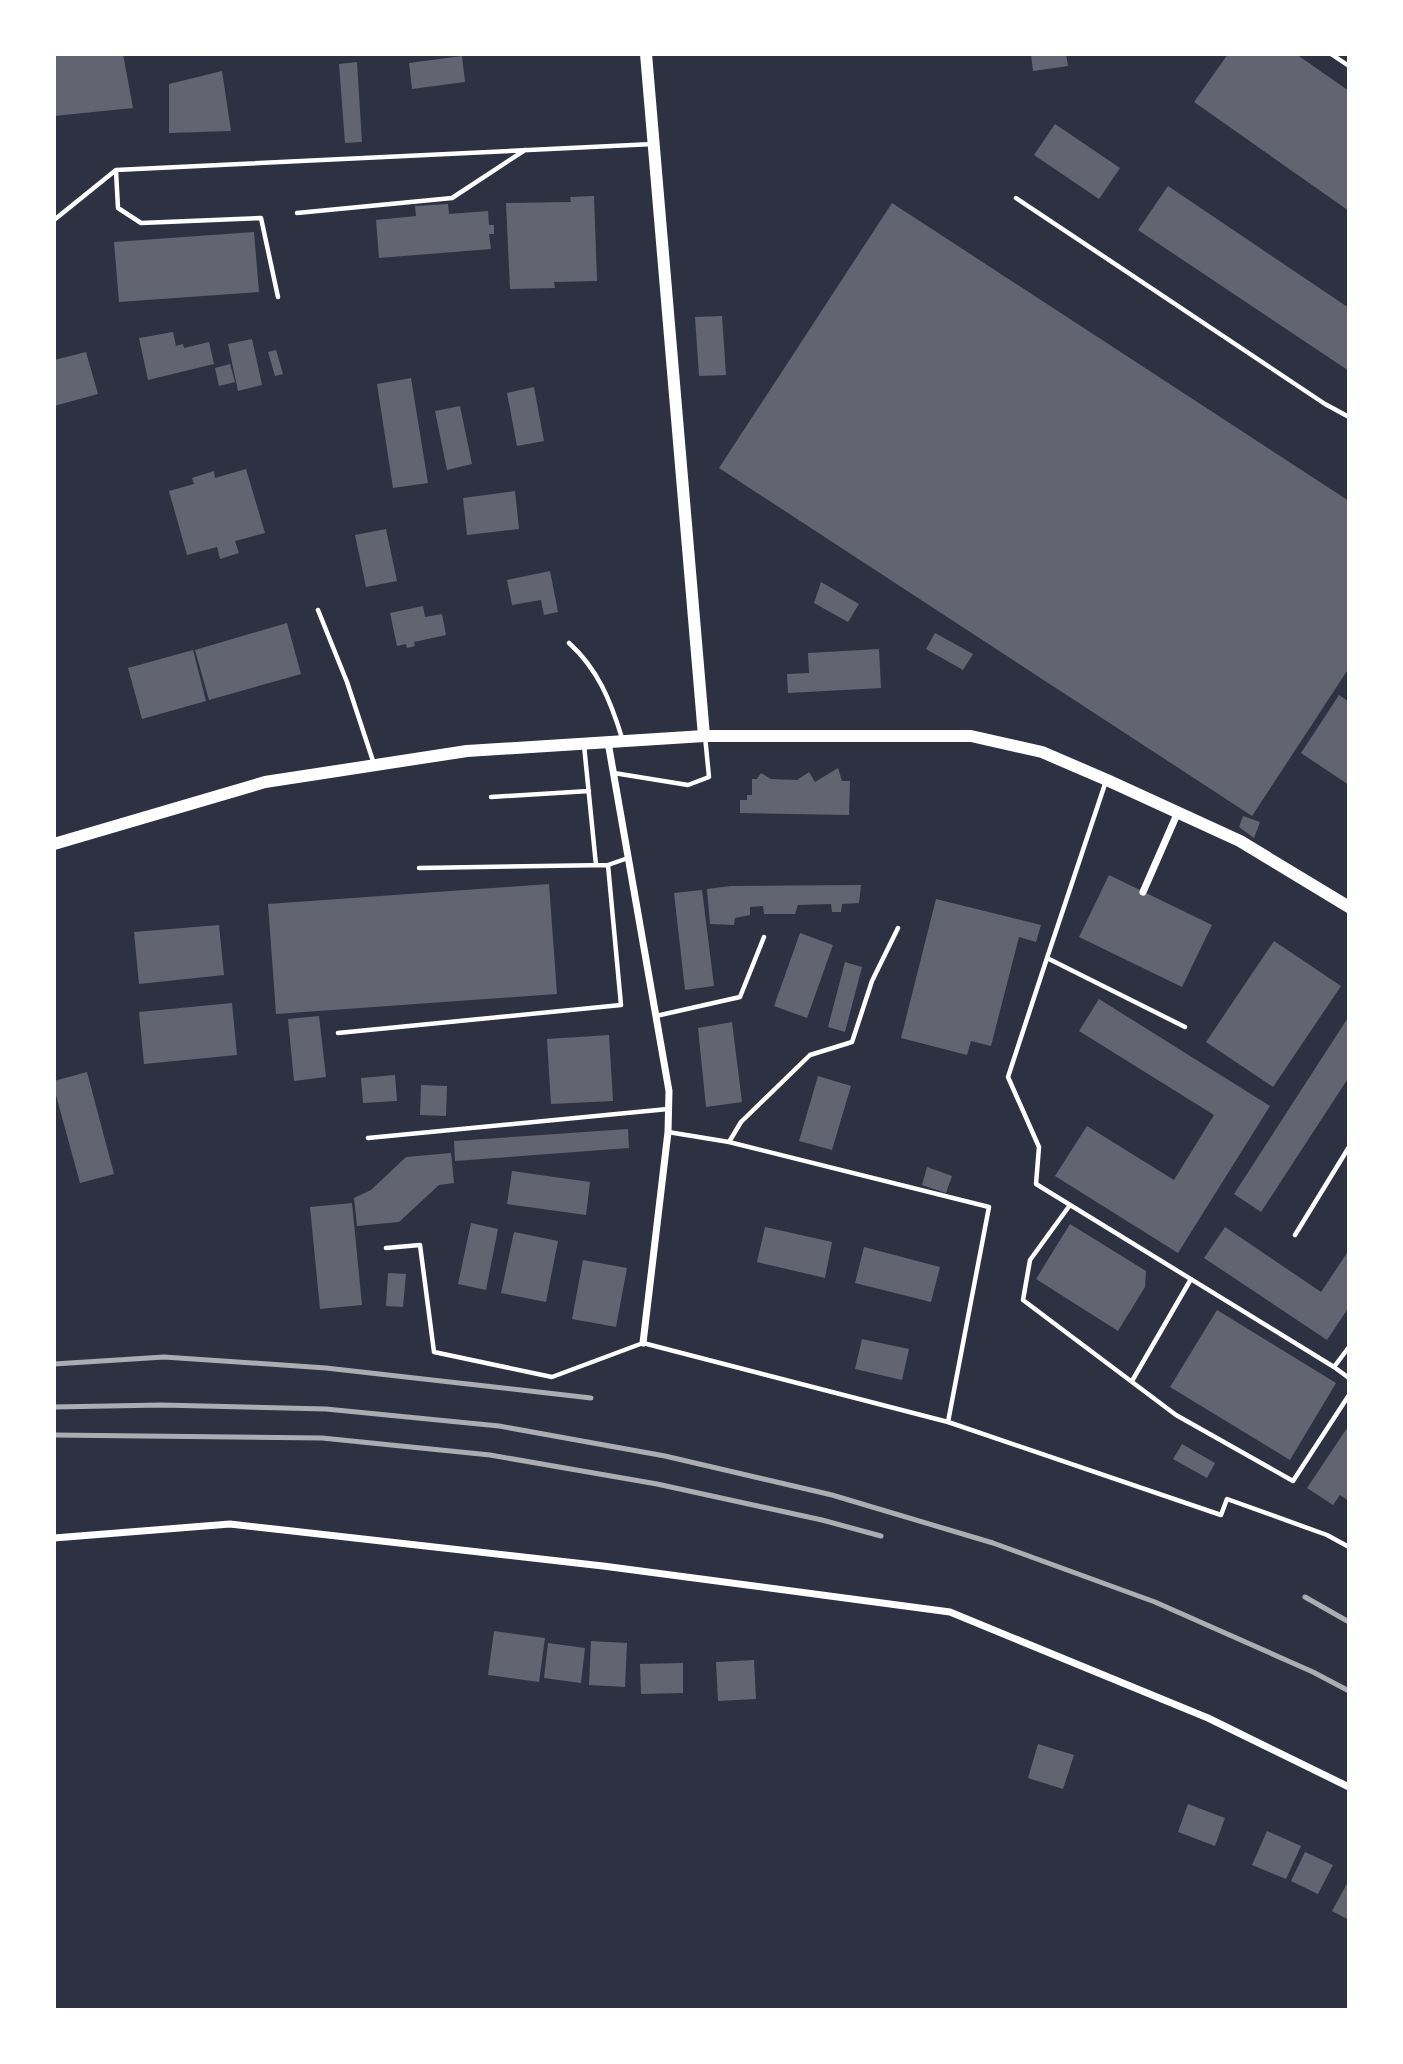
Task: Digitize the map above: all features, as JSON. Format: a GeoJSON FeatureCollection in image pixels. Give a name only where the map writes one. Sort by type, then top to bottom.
{"type":"FeatureCollection","features":[{"type":"Feature","properties":{"kind":"main road"},"geometry":{"type":"LineString","coordinates":[[646,54],[704,736]]}},
{"type":"Feature","properties":{"kind":"main road"},"geometry":{"type":"LineString","coordinates":[[54,844],[265,782],[467,751],[704,736],[971,736],[1042,752],[1107,780],[1240,841],[1349,906]]}},
{"type":"Feature","properties":{"kind":"street"},"geometry":{"type":"LineString","coordinates":[[608,742],[669,1091],[668,1132],[643,1343]]}},
{"type":"Feature","properties":{"kind":"street"},"geometry":{"type":"LineString","coordinates":[[1143,892],[1178,812]]}},
{"type":"Feature","properties":{"kind":"street"},"geometry":{"type":"LineString","coordinates":[[54,1538],[230,1524],[603,1566],[950,1612],[1208,1718],[1349,1787]]}},
{"type":"Feature","properties":{"kind":"lane"},"geometry":{"type":"LineString","coordinates":[[1331,54],[1349,66]]}},
{"type":"Feature","properties":{"kind":"lane"},"geometry":{"type":"LineString","coordinates":[[54,220],[116,170],[654,144]]}},
{"type":"Feature","properties":{"kind":"lane"},"geometry":{"type":"LineString","coordinates":[[297,213],[452,198],[525,150]]}},
{"type":"Feature","properties":{"kind":"lane"},"geometry":{"type":"LineString","coordinates":[[116,170],[118,208],[141,223],[261,218],[278,297]]}},
{"type":"Feature","properties":{"kind":"lane"},"geometry":{"type":"LineString","coordinates":[[1016,198],[1349,417]]}},
{"type":"Feature","properties":{"kind":"lane"},"geometry":{"type":"LineString","coordinates":[[318,610],[347,682],[375,765]]}},
{"type":"Feature","properties":{"kind":"lane"},"geometry":{"type":"LineString","coordinates":[[569,643],[584,657],[611,702],[622,741]]}},
{"type":"Feature","properties":{"kind":"lane"},"geometry":{"type":"LineString","coordinates":[[613,773],[688,785],[709,777],[704,736]]}},
{"type":"Feature","properties":{"kind":"lane"},"geometry":{"type":"LineString","coordinates":[[584,744],[596,865]]}},
{"type":"Feature","properties":{"kind":"lane"},"geometry":{"type":"LineString","coordinates":[[1107,780],[1008,1077],[1039,1147],[1036,1184],[1349,1378]]}},
{"type":"Feature","properties":{"kind":"lane"},"geometry":{"type":"LineString","coordinates":[[491,797],[589,791]]}},
{"type":"Feature","properties":{"kind":"lane"},"geometry":{"type":"LineString","coordinates":[[419,869],[608,865],[628,858]]}},
{"type":"Feature","properties":{"kind":"lane"},"geometry":{"type":"LineString","coordinates":[[338,1033],[621,1005],[608,865]]}},
{"type":"Feature","properties":{"kind":"lane"},"geometry":{"type":"LineString","coordinates":[[729,1142],[741,1122],[810,1055],[852,1042],[872,981],[898,928]]}},
{"type":"Feature","properties":{"kind":"lane"},"geometry":{"type":"LineString","coordinates":[[656,1016],[740,997],[764,937]]}},
{"type":"Feature","properties":{"kind":"lane"},"geometry":{"type":"LineString","coordinates":[[1046,958],[1185,1027]]}},
{"type":"Feature","properties":{"kind":"lane"},"geometry":{"type":"LineString","coordinates":[[368,1138],[669,1109]]}},
{"type":"Feature","properties":{"kind":"lane"},"geometry":{"type":"LineString","coordinates":[[668,1132],[729,1142],[989,1207],[947,1422]]}},
{"type":"Feature","properties":{"kind":"lane"},"geometry":{"type":"LineString","coordinates":[[1295,1235],[1349,1147]]}},
{"type":"Feature","properties":{"kind":"lane"},"geometry":{"type":"LineString","coordinates":[[1070,1205],[1030,1260],[1023,1300],[1176,1415],[1293,1480],[1349,1395]]}},
{"type":"Feature","properties":{"kind":"lane"},"geometry":{"type":"LineString","coordinates":[[386,1248],[420,1245],[434,1352],[552,1377],[643,1343],[947,1422],[1222,1515],[1227,1499],[1327,1535],[1349,1547]]}},
{"type":"Feature","properties":{"kind":"lane"},"geometry":{"type":"LineString","coordinates":[[1132,1381],[1191,1279]]}},
{"type":"Feature","properties":{"kind":"lane"},"geometry":{"type":"LineString","coordinates":[[1334,1367],[1349,1347]]}},
{"type":"Feature","properties":{"kind":"building"},"geometry":{"type":"Polygon","coordinates":[[[54,54],[123,54],[133,108],[54,116],[54,54]]]}},
{"type":"Feature","properties":{"kind":"building"},"geometry":{"type":"Polygon","coordinates":[[[1031,54],[1066,54],[1068,66],[1033,71],[1031,54]]]}},
{"type":"Feature","properties":{"kind":"building"},"geometry":{"type":"Polygon","coordinates":[[[1228,54],[1296,54],[1349,91],[1349,211],[1194,102],[1228,54]]]}},
{"type":"Feature","properties":{"kind":"building"},"geometry":{"type":"Polygon","coordinates":[[[462,56],[465,82],[412,89],[409,63],[462,56]]]}},
{"type":"Feature","properties":{"kind":"building"},"geometry":{"type":"Polygon","coordinates":[[[357,62],[362,142],[345,143],[339,64],[357,62]]]}},
{"type":"Feature","properties":{"kind":"building"},"geometry":{"type":"Polygon","coordinates":[[[222,71],[231,131],[169,133],[169,84],[222,71]]]}},
{"type":"Feature","properties":{"kind":"building"},"geometry":{"type":"Polygon","coordinates":[[[1055,124],[1120,168],[1099,199],[1034,155],[1055,124]]]}},
{"type":"Feature","properties":{"kind":"building"},"geometry":{"type":"Polygon","coordinates":[[[1168,186],[1349,308],[1349,371],[1138,230],[1168,186]]]}},
{"type":"Feature","properties":{"kind":"building"},"geometry":{"type":"Polygon","coordinates":[[[594,196],[597,281],[554,282],[555,288],[510,289],[506,203],[571,202],[570,197],[594,196]]]}},
{"type":"Feature","properties":{"kind":"building"},"geometry":{"type":"Polygon","coordinates":[[[892,203],[1349,501],[1349,668],[1252,816],[719,468],[892,203]]]}},
{"type":"Feature","properties":{"kind":"building"},"geometry":{"type":"Polygon","coordinates":[[[448,204],[449,214],[488,211],[489,225],[494,225],[494,234],[489,234],[491,249],[379,258],[376,220],[416,216],[415,206],[448,204]]]}},
{"type":"Feature","properties":{"kind":"building"},"geometry":{"type":"Polygon","coordinates":[[[254,232],[259,292],[119,302],[114,242],[254,232]]]}},
{"type":"Feature","properties":{"kind":"building"},"geometry":{"type":"Polygon","coordinates":[[[722,316],[726,375],[699,376],[695,317],[722,316]]]}},
{"type":"Feature","properties":{"kind":"building"},"geometry":{"type":"Polygon","coordinates":[[[173,332],[176,346],[183,344],[184,348],[209,342],[214,364],[148,380],[139,338],[173,332]]]}},
{"type":"Feature","properties":{"kind":"building"},"geometry":{"type":"Polygon","coordinates":[[[252,339],[262,385],[238,391],[228,344],[252,339]]]}},
{"type":"Feature","properties":{"kind":"building"},"geometry":{"type":"Polygon","coordinates":[[[276,350],[283,374],[275,376],[268,352],[276,350]]]}},
{"type":"Feature","properties":{"kind":"building"},"geometry":{"type":"Polygon","coordinates":[[[86,352],[98,394],[54,406],[54,360],[86,352]]]}},
{"type":"Feature","properties":{"kind":"building"},"geometry":{"type":"Polygon","coordinates":[[[230,364],[235,382],[219,386],[215,368],[230,364]]]}},
{"type":"Feature","properties":{"kind":"building"},"geometry":{"type":"Polygon","coordinates":[[[411,378],[428,483],[393,488],[377,384],[411,378]]]}},
{"type":"Feature","properties":{"kind":"building"},"geometry":{"type":"Polygon","coordinates":[[[534,387],[544,441],[517,446],[507,393],[534,387]]]}},
{"type":"Feature","properties":{"kind":"building"},"geometry":{"type":"Polygon","coordinates":[[[460,406],[472,464],[447,470],[435,411],[460,406]]]}},
{"type":"Feature","properties":{"kind":"building"},"geometry":{"type":"Polygon","coordinates":[[[246,469],[265,533],[235,541],[239,553],[220,559],[217,547],[187,555],[169,491],[194,484],[192,478],[214,471],[215,478],[246,469]]]}},
{"type":"Feature","properties":{"kind":"building"},"geometry":{"type":"Polygon","coordinates":[[[515,491],[519,529],[467,535],[463,498],[515,491]]]}},
{"type":"Feature","properties":{"kind":"building"},"geometry":{"type":"Polygon","coordinates":[[[386,529],[397,581],[366,587],[355,535],[386,529]]]}},
{"type":"Feature","properties":{"kind":"building"},"geometry":{"type":"Polygon","coordinates":[[[550,571],[558,612],[544,615],[541,600],[512,605],[507,580],[550,571]]]}},
{"type":"Feature","properties":{"kind":"building"},"geometry":{"type":"Polygon","coordinates":[[[821,582],[859,604],[848,622],[814,603],[821,582]]]}},
{"type":"Feature","properties":{"kind":"building"},"geometry":{"type":"Polygon","coordinates":[[[423,606],[425,617],[442,614],[446,635],[414,642],[415,646],[407,648],[406,644],[397,646],[390,613],[423,606]]]}},
{"type":"Feature","properties":{"kind":"building"},"geometry":{"type":"Polygon","coordinates":[[[287,623],[301,674],[209,700],[195,650],[287,623]]]}},
{"type":"Feature","properties":{"kind":"building"},"geometry":{"type":"Polygon","coordinates":[[[935,633],[973,654],[963,670],[926,649],[935,633]]]}},
{"type":"Feature","properties":{"kind":"building"},"geometry":{"type":"Polygon","coordinates":[[[879,649],[881,688],[788,693],[787,674],[809,673],[808,653],[879,649]]]}},
{"type":"Feature","properties":{"kind":"building"},"geometry":{"type":"Polygon","coordinates":[[[193,650],[206,701],[142,719],[128,668],[193,650]]]}},
{"type":"Feature","properties":{"kind":"building"},"geometry":{"type":"Polygon","coordinates":[[[1339,695],[1349,702],[1349,785],[1301,753],[1339,695]]]}},
{"type":"Feature","properties":{"kind":"building"},"geometry":{"type":"Polygon","coordinates":[[[838,768],[842,781],[850,781],[849,815],[740,813],[740,800],[747,800],[747,795],[752,795],[752,779],[757,779],[761,773],[771,779],[797,780],[809,772],[815,782],[838,768]]]}},
{"type":"Feature","properties":{"kind":"building"},"geometry":{"type":"Polygon","coordinates":[[[1243,816],[1260,822],[1254,838],[1239,827],[1243,816]]]}},
{"type":"Feature","properties":{"kind":"building"},"geometry":{"type":"Polygon","coordinates":[[[1109,875],[1212,925],[1182,987],[1079,937],[1109,875]]]}},
{"type":"Feature","properties":{"kind":"building"},"geometry":{"type":"Polygon","coordinates":[[[549,884],[557,994],[276,1014],[268,904],[549,884]]]}},
{"type":"Feature","properties":{"kind":"building"},"geometry":{"type":"Polygon","coordinates":[[[861,885],[859,903],[842,904],[841,912],[832,912],[831,904],[798,905],[795,914],[764,914],[763,906],[750,907],[750,915],[735,918],[734,925],[710,924],[707,889],[731,886],[861,885]]]}},
{"type":"Feature","properties":{"kind":"building"},"geometry":{"type":"Polygon","coordinates":[[[702,890],[714,986],[685,990],[674,893],[702,890]]]}},
{"type":"Feature","properties":{"kind":"building"},"geometry":{"type":"Polygon","coordinates":[[[936,899],[1041,925],[1036,942],[1019,937],[991,1046],[971,1041],[967,1055],[901,1038],[936,899]]]}},
{"type":"Feature","properties":{"kind":"building"},"geometry":{"type":"Polygon","coordinates":[[[219,925],[224,975],[139,984],[134,932],[219,925]]]}},
{"type":"Feature","properties":{"kind":"building"},"geometry":{"type":"Polygon","coordinates":[[[800,933],[833,945],[807,1018],[774,1006],[800,933]]]}},
{"type":"Feature","properties":{"kind":"building"},"geometry":{"type":"Polygon","coordinates":[[[1274,941],[1341,986],[1273,1087],[1206,1042],[1274,941]]]}},
{"type":"Feature","properties":{"kind":"building"},"geometry":{"type":"Polygon","coordinates":[[[845,962],[862,967],[845,1032],[828,1027],[845,962]]]}},
{"type":"Feature","properties":{"kind":"building"},"geometry":{"type":"Polygon","coordinates":[[[1099,999],[1270,1106],[1178,1253],[1055,1176],[1087,1126],[1174,1180],[1214,1115],[1079,1031],[1099,999]]]}},
{"type":"Feature","properties":{"kind":"building"},"geometry":{"type":"Polygon","coordinates":[[[232,1003],[237,1055],[144,1064],[139,1012],[232,1003]]]}},
{"type":"Feature","properties":{"kind":"building"},"geometry":{"type":"Polygon","coordinates":[[[319,1016],[326,1077],[294,1081],[288,1019],[319,1016]]]}},
{"type":"Feature","properties":{"kind":"building"},"geometry":{"type":"Polygon","coordinates":[[[1349,1016],[1349,1077],[1261,1212],[1234,1194],[1349,1016]]]}},
{"type":"Feature","properties":{"kind":"building"},"geometry":{"type":"Polygon","coordinates":[[[732,1022],[742,1102],[706,1107],[698,1028],[732,1022]]]}},
{"type":"Feature","properties":{"kind":"building"},"geometry":{"type":"Polygon","coordinates":[[[609,1035],[613,1101],[551,1104],[547,1039],[609,1035]]]}},
{"type":"Feature","properties":{"kind":"building"},"geometry":{"type":"Polygon","coordinates":[[[87,1072],[114,1174],[80,1183],[54,1081],[87,1072]]]}},
{"type":"Feature","properties":{"kind":"building"},"geometry":{"type":"Polygon","coordinates":[[[395,1075],[397,1101],[363,1103],[361,1078],[395,1075]]]}},
{"type":"Feature","properties":{"kind":"building"},"geometry":{"type":"Polygon","coordinates":[[[818,1076],[851,1086],[832,1150],[799,1141],[818,1076]]]}},
{"type":"Feature","properties":{"kind":"building"},"geometry":{"type":"Polygon","coordinates":[[[421,1085],[447,1086],[446,1116],[420,1115],[421,1085]]]}},
{"type":"Feature","properties":{"kind":"building"},"geometry":{"type":"Polygon","coordinates":[[[628,1129],[629,1148],[455,1161],[454,1141],[628,1129]]]}},
{"type":"Feature","properties":{"kind":"building"},"geometry":{"type":"Polygon","coordinates":[[[451,1153],[454,1183],[439,1185],[399,1222],[357,1226],[354,1198],[371,1190],[406,1157],[451,1153]]]}},
{"type":"Feature","properties":{"kind":"building"},"geometry":{"type":"Polygon","coordinates":[[[927,1167],[952,1176],[946,1193],[922,1185],[927,1167]]]}},
{"type":"Feature","properties":{"kind":"building"},"geometry":{"type":"Polygon","coordinates":[[[512,1171],[590,1182],[586,1215],[507,1204],[512,1171]]]}},
{"type":"Feature","properties":{"kind":"building"},"geometry":{"type":"Polygon","coordinates":[[[352,1203],[362,1305],[320,1309],[310,1207],[352,1203]]]}},
{"type":"Feature","properties":{"kind":"building"},"geometry":{"type":"Polygon","coordinates":[[[471,1223],[498,1229],[486,1290],[458,1284],[471,1223]]]}},
{"type":"Feature","properties":{"kind":"building"},"geometry":{"type":"Polygon","coordinates":[[[1070,1224],[1146,1271],[1145,1287],[1118,1331],[1036,1279],[1070,1224]]]}},
{"type":"Feature","properties":{"kind":"building"},"geometry":{"type":"Polygon","coordinates":[[[765,1227],[832,1242],[825,1278],[757,1262],[765,1227]]]}},
{"type":"Feature","properties":{"kind":"building"},"geometry":{"type":"Polygon","coordinates":[[[1225,1227],[1321,1292],[1349,1250],[1349,1307],[1327,1340],[1204,1258],[1225,1227]]]}},
{"type":"Feature","properties":{"kind":"building"},"geometry":{"type":"Polygon","coordinates":[[[514,1232],[558,1241],[546,1302],[501,1293],[514,1232]]]}},
{"type":"Feature","properties":{"kind":"building"},"geometry":{"type":"Polygon","coordinates":[[[864,1247],[940,1267],[931,1302],[855,1283],[864,1247]]]}},
{"type":"Feature","properties":{"kind":"building"},"geometry":{"type":"Polygon","coordinates":[[[583,1260],[627,1268],[616,1327],[572,1319],[583,1260]]]}},
{"type":"Feature","properties":{"kind":"building"},"geometry":{"type":"Polygon","coordinates":[[[388,1273],[406,1274],[403,1307],[386,1306],[388,1273]]]}},
{"type":"Feature","properties":{"kind":"building"},"geometry":{"type":"Polygon","coordinates":[[[1217,1310],[1336,1383],[1290,1460],[1170,1387],[1217,1310]]]}},
{"type":"Feature","properties":{"kind":"building"},"geometry":{"type":"Polygon","coordinates":[[[862,1339],[909,1349],[902,1380],[855,1369],[862,1339]]]}},
{"type":"Feature","properties":{"kind":"building"},"geometry":{"type":"Polygon","coordinates":[[[1349,1425],[1349,1501],[1340,1495],[1333,1505],[1307,1488],[1349,1425]]]}},
{"type":"Feature","properties":{"kind":"building"},"geometry":{"type":"Polygon","coordinates":[[[1182,1444],[1215,1463],[1207,1478],[1173,1459],[1182,1444]]]}},
{"type":"Feature","properties":{"kind":"building"},"geometry":{"type":"Polygon","coordinates":[[[494,1631],[545,1638],[539,1682],[488,1675],[494,1631]]]}},
{"type":"Feature","properties":{"kind":"building"},"geometry":{"type":"Polygon","coordinates":[[[591,1641],[627,1643],[625,1687],[589,1685],[591,1641]]]}},
{"type":"Feature","properties":{"kind":"building"},"geometry":{"type":"Polygon","coordinates":[[[548,1643],[585,1648],[581,1683],[544,1678],[548,1643]]]}},
{"type":"Feature","properties":{"kind":"building"},"geometry":{"type":"Polygon","coordinates":[[[754,1660],[756,1699],[718,1701],[716,1662],[754,1660]]]}},
{"type":"Feature","properties":{"kind":"building"},"geometry":{"type":"Polygon","coordinates":[[[683,1663],[683,1693],[641,1694],[640,1664],[683,1663]]]}},
{"type":"Feature","properties":{"kind":"building"},"geometry":{"type":"Polygon","coordinates":[[[1038,1744],[1074,1755],[1063,1789],[1028,1778],[1038,1744]]]}},
{"type":"Feature","properties":{"kind":"building"},"geometry":{"type":"Polygon","coordinates":[[[1188,1804],[1225,1818],[1215,1846],[1178,1832],[1188,1804]]]}},
{"type":"Feature","properties":{"kind":"building"},"geometry":{"type":"Polygon","coordinates":[[[1267,1831],[1301,1846],[1286,1879],[1252,1865],[1267,1831]]]}},
{"type":"Feature","properties":{"kind":"building"},"geometry":{"type":"Polygon","coordinates":[[[1305,1852],[1333,1865],[1318,1894],[1291,1881],[1305,1852]]]}},
{"type":"Feature","properties":{"kind":"building"},"geometry":{"type":"Polygon","coordinates":[[[1349,1880],[1349,1920],[1332,1911],[1349,1880]]]}},
{"type":"Feature","properties":{"kind":"railway"},"geometry":{"type":"LineString","coordinates":[[54,1364],[164,1357],[326,1368],[591,1398]]}},
{"type":"Feature","properties":{"kind":"railway"},"geometry":{"type":"LineString","coordinates":[[54,1407],[161,1405],[326,1409],[499,1426],[665,1456],[832,1495],[993,1543],[1155,1602],[1313,1672],[1349,1691]]}},
{"type":"Feature","properties":{"kind":"railway"},"geometry":{"type":"LineString","coordinates":[[54,1435],[322,1438],[490,1455],[657,1484],[822,1520],[881,1536]]}},
{"type":"Feature","properties":{"kind":"railway"},"geometry":{"type":"LineString","coordinates":[[1305,1597],[1349,1622]]}}]}
